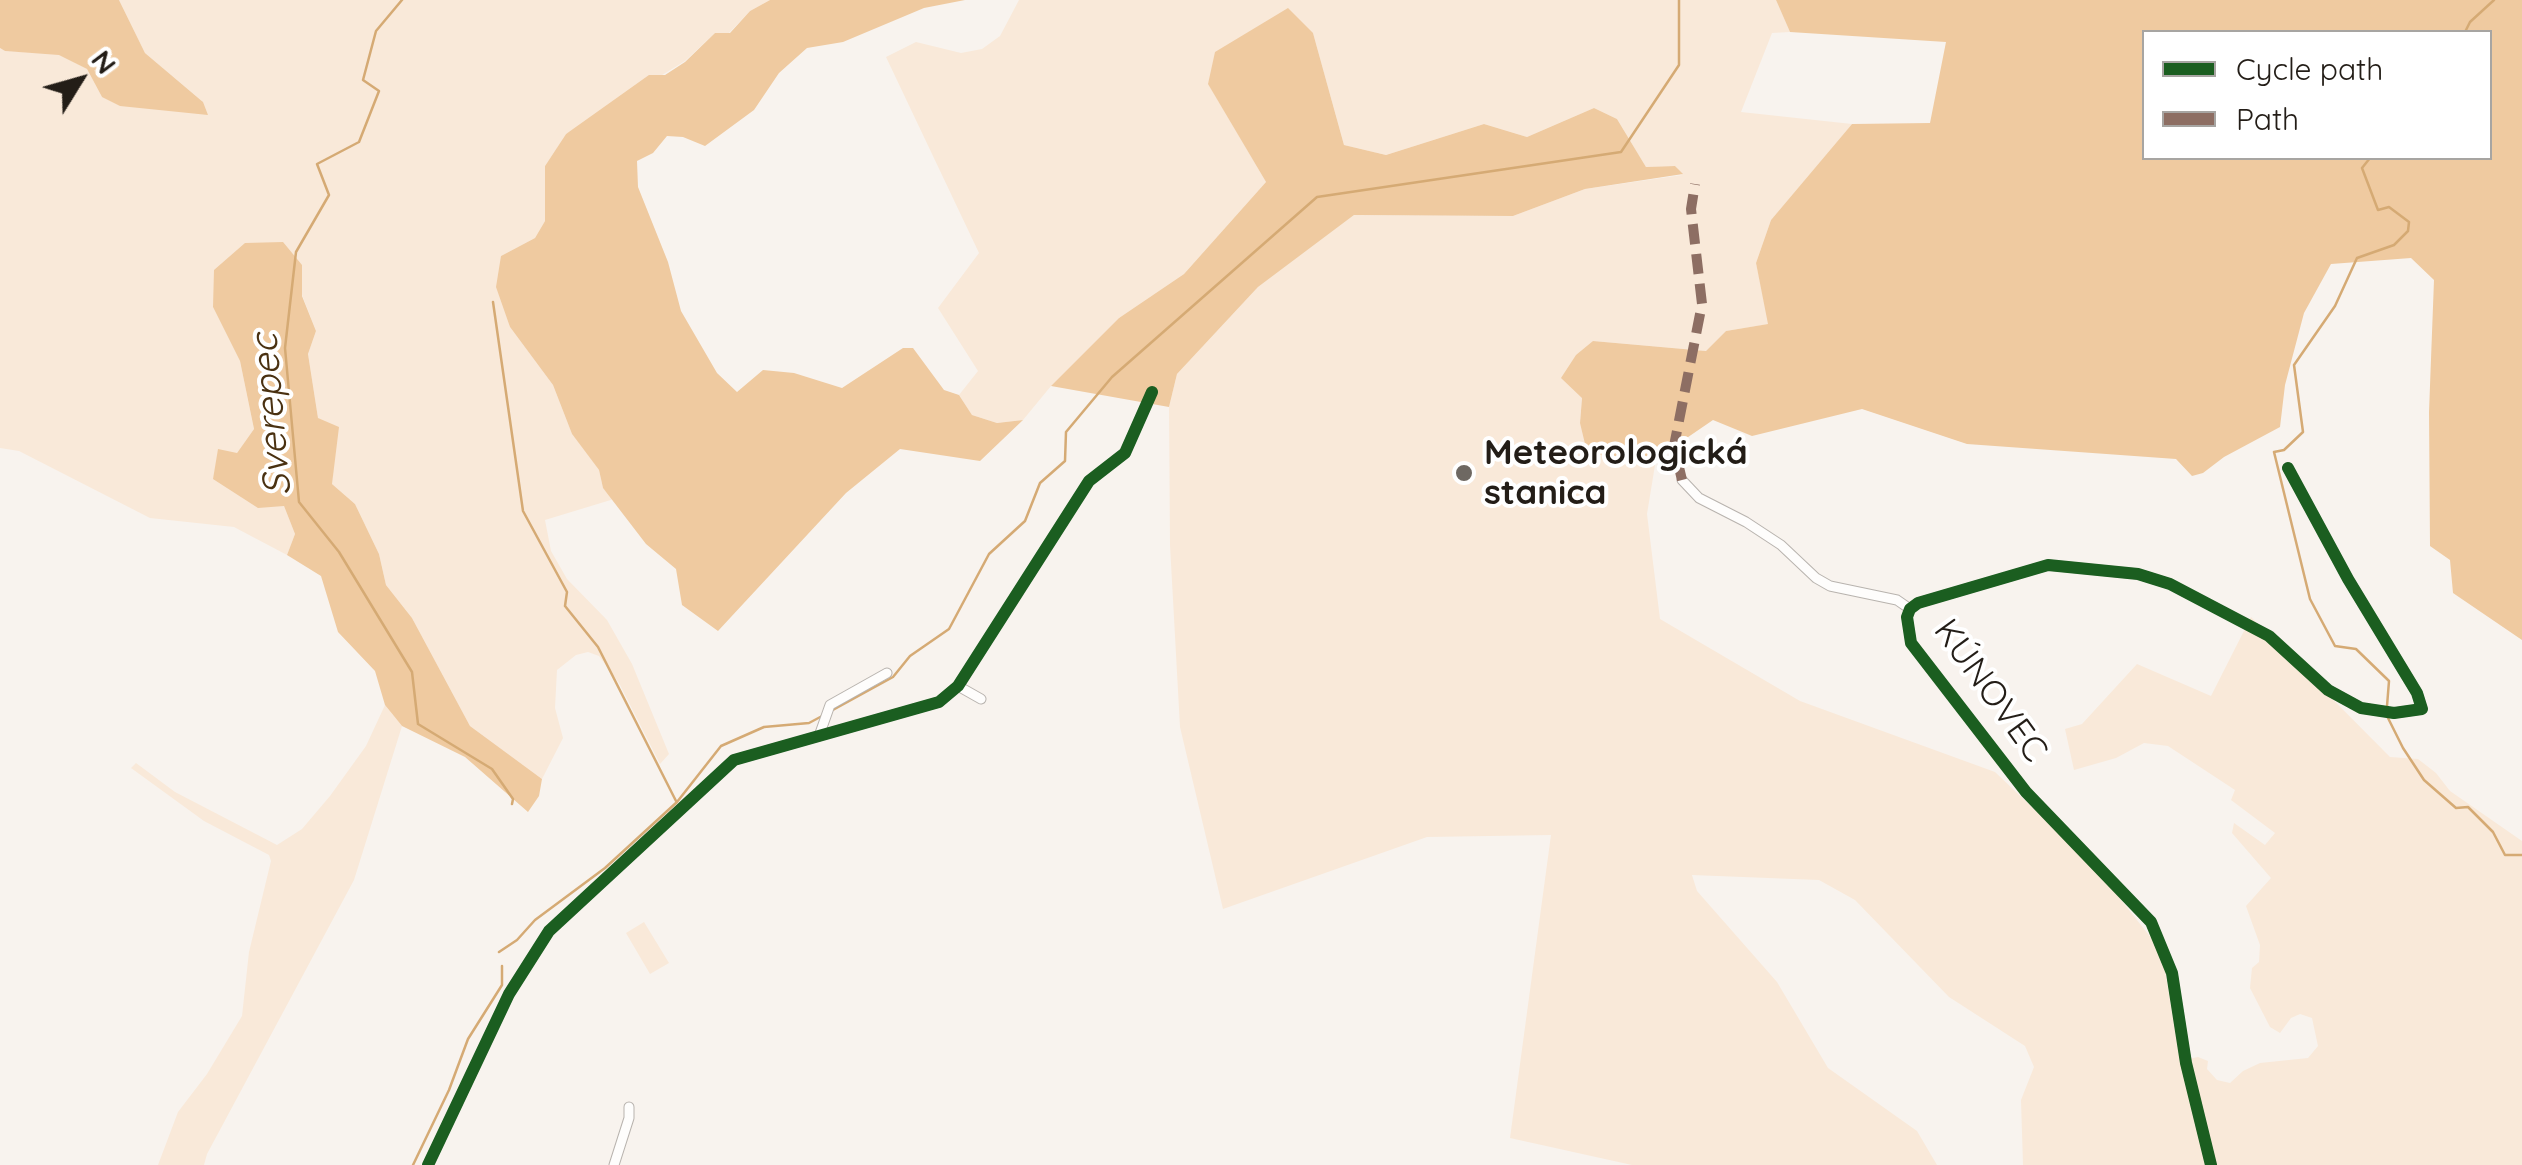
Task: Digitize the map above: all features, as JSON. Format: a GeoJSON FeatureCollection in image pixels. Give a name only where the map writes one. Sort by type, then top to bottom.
{"type":"FeatureCollection","features":[{"type":"Feature","properties":{"kind":"street"},"geometry":{"type":"LineString","coordinates":[[428,1165],[509,994],[550,931],[734,760],[939,702],[958,686],[1089,481],[1124,453],[1152,392]]}},
{"type":"Feature","properties":{"kind":"street","name":"KÚNOVEC"},"geometry":{"type":"LineString","coordinates":[[2211,1165],[2186,1063],[2172,973],[2152,922],[2026,792],[1925,663],[1911,643],[1906,627],[1910,609],[1928,599],[2048,565],[2138,574],[2170,584],[2269,636],[2328,690],[2361,708],[2394,713],[2422,708],[2417,692],[2348,579],[2288,468]]}},
{"type":"Feature","properties":{"kind":"street","name":"KÚNOVEC"},"geometry":{"type":"LineString","coordinates":[[1682,480],[1700,498],[1780,545],[1830,586],[1897,600],[1910,609]]}},
{"type":"Feature","properties":{"kind":"street"},"geometry":{"type":"LineString","coordinates":[[819,736],[830,705],[887,673]]}},
{"type":"Feature","properties":{"kind":"street"},"geometry":{"type":"LineString","coordinates":[[958,686],[980,698]]}},
{"type":"Feature","properties":{"kind":"street"},"geometry":{"type":"LineString","coordinates":[[614,1165],[630,1107]]}},
{"type":"Feature","properties":{"kind":"shaded area"},"geometry":{"type":"Polygon","coordinates":[[[0,0],[119,0],[145,53],[203,102],[208,115],[120,106],[102,97],[87,69],[59,55],[5,51],[0,48],[0,0]]]}},
{"type":"Feature","properties":{"kind":"shaded area"},"geometry":{"type":"Polygon","coordinates":[[[119,0],[770,0],[750,11],[729,33],[715,33],[685,61],[566,134],[545,166],[545,221],[535,238],[501,256],[510,327],[553,385],[572,434],[599,470],[603,488],[614,499],[545,520],[551,551],[567,579],[607,620],[632,664],[669,754],[660,764],[619,683],[599,656],[588,652],[576,655],[557,670],[555,708],[563,738],[542,779],[470,726],[412,618],[386,585],[379,554],[355,504],[332,484],[333,462],[318,418],[308,354],[316,331],[302,295],[302,265],[213,307],[240,361],[254,429],[237,453],[284,506],[295,534],[287,555],[234,527],[150,518],[19,451],[0,448],[0,48],[59,54],[87,69],[102,97],[202,101],[145,53],[119,0]]]}},
{"type":"Feature","properties":{"kind":"shaded area"},"geometry":{"type":"Polygon","coordinates":[[[770,0],[965,0],[924,8],[843,42],[807,48],[779,73],[754,110],[705,146],[683,137],[667,136],[653,153],[637,161],[638,187],[668,262],[681,311],[717,373],[737,392],[763,370],[794,373],[842,388],[903,348],[913,348],[944,390],[959,395],[972,415],[997,423],[1023,420],[980,461],[900,449],[846,493],[718,631],[682,605],[676,569],[646,544],[603,488],[599,470],[572,434],[553,385],[510,327],[496,287],[501,256],[535,238],[545,221],[545,166],[566,134],[649,75],[665,75],[685,62],[715,33],[730,33],[750,11],[770,0]]]}},
{"type":"Feature","properties":{"kind":"shaded area"},"geometry":{"type":"Polygon","coordinates":[[[1019,0],[1776,0],[1790,32],[1772,33],[1741,112],[1852,124],[1771,220],[1756,263],[1769,324],[1726,331],[1706,351],[1593,341],[1582,397],[1580,423],[1605,456],[1656,459],[1647,514],[1660,619],[1800,701],[1995,772],[2094,866],[2156,944],[2165,970],[2180,1061],[2198,1057],[2208,1061],[2207,1069],[2217,1080],[2230,1083],[2260,1063],[2308,1058],[2318,1046],[2312,1018],[2300,1014],[2291,1018],[2280,1033],[2270,1027],[2250,988],[2260,945],[2246,906],[2271,878],[2232,833],[2234,823],[2265,845],[2275,833],[2231,800],[2235,790],[2168,746],[2144,743],[2116,758],[2074,770],[2065,729],[2082,724],[2137,664],[2211,696],[2251,617],[2390,757],[2418,759],[2450,791],[2522,841],[2522,1165],[2023,1165],[2021,1100],[2034,1067],[2025,1046],[1949,997],[1855,900],[1819,880],[1692,875],[1697,891],[1777,982],[1828,1068],[1917,1131],[1937,1165],[1632,1165],[1510,1138],[1551,835],[1427,837],[1223,909],[1180,727],[1170,545],[1169,407],[1177,374],[1258,287],[1354,215],[1513,216],[1585,189],[1682,175],[1675,166],[1646,167],[1617,119],[1594,108],[1527,137],[1484,124],[1386,155],[1344,145],[1313,33],[1208,83],[1266,182],[1184,274],[1119,318],[1023,420],[997,423],[972,415],[959,395],[978,371],[938,308],[979,253],[886,57],[916,42],[961,53],[982,49],[1000,36],[1019,0]]]}},
{"type":"Feature","properties":{"kind":"shaded area"},"geometry":{"type":"Polygon","coordinates":[[[1776,0],[2522,0],[2522,640],[2453,593],[2450,560],[2430,546],[2429,412],[2434,280],[2411,258],[2331,264],[2304,313],[2285,385],[2280,427],[2192,476],[2176,459],[1967,444],[1862,409],[1752,436],[1713,420],[1656,459],[1587,452],[1580,423],[1582,398],[1561,378],[1576,355],[1593,341],[1706,351],[1726,331],[1768,324],[1756,263],[1771,220],[1852,124],[1930,123],[1946,42],[1790,32],[1776,0]]]}},
{"type":"Feature","properties":{"kind":"shaded area"},"geometry":{"type":"Polygon","coordinates":[[[1288,8],[1313,33],[1344,145],[1386,155],[1484,124],[1527,137],[1594,108],[1617,119],[1646,167],[1675,166],[1683,174],[1585,189],[1513,216],[1354,215],[1258,287],[1177,374],[1169,407],[1051,386],[1119,318],[1184,274],[1266,182],[1208,84],[1215,52],[1288,8]]]}},
{"type":"Feature","properties":{"kind":"shaded area"},"geometry":{"type":"Polygon","coordinates":[[[283,242],[302,265],[302,296],[316,331],[308,354],[318,418],[339,427],[332,484],[355,504],[379,554],[386,585],[412,618],[470,726],[542,779],[539,796],[528,812],[465,757],[402,726],[385,705],[375,671],[338,632],[321,576],[287,555],[295,534],[284,506],[258,508],[213,479],[218,449],[237,453],[254,429],[240,361],[213,307],[214,270],[245,243],[283,242]]]}},
{"type":"Feature","properties":{"kind":"shaded area"},"geometry":{"type":"Polygon","coordinates":[[[385,705],[402,726],[354,880],[204,1165],[158,1165],[178,1112],[207,1074],[242,1016],[249,952],[271,861],[269,855],[204,821],[131,768],[136,763],[175,792],[277,845],[302,829],[330,796],[366,746],[385,705]]]}},
{"type":"Feature","properties":{"kind":"shaded area"},"geometry":{"type":"Polygon","coordinates":[[[644,922],[669,963],[650,974],[626,933],[644,922]]]}},
{"type":"Feature","properties":{"kind":"waterway","name":"Sverepec"},"geometry":{"type":"LineString","coordinates":[[402,0],[376,31],[363,80],[379,91],[359,142],[317,164],[329,195],[296,252],[285,348],[299,502],[339,552],[412,672],[418,724],[492,769],[513,799],[512,804]]}},
{"type":"Feature","properties":{"kind":"waterway"},"geometry":{"type":"LineString","coordinates":[[831,711],[893,677],[910,656],[949,629],[989,554],[1025,521],[1040,483],[1065,461],[1066,432],[1112,377],[1317,197],[1621,152],[1679,65],[1679,0]]}},
{"type":"Feature","properties":{"kind":"waterway"},"geometry":{"type":"LineString","coordinates":[[2466,30],[2494,0]]}},
{"type":"Feature","properties":{"kind":"waterway"},"geometry":{"type":"LineString","coordinates":[[2368,160],[2362,168],[2378,210],[2389,207],[2409,222],[2408,231],[2394,245],[2357,258],[2335,306],[2294,365],[2303,432],[2284,450],[2274,452],[2310,599],[2335,646],[2356,649],[2389,681],[2387,706]]}},
{"type":"Feature","properties":{"kind":"waterway"},"geometry":{"type":"LineString","coordinates":[[493,302],[523,511],[567,592],[565,606],[598,647],[676,801]]}},
{"type":"Feature","properties":{"kind":"waterway"},"geometry":{"type":"LineString","coordinates":[[2386,714],[2424,780],[2456,808],[2468,807],[2493,832],[2505,855],[2522,855]]}},
{"type":"Feature","properties":{"kind":"waterway"},"geometry":{"type":"LineString","coordinates":[[499,952],[605,868],[677,802],[721,746],[764,727],[809,723],[824,715]]}},
{"type":"Feature","properties":{"kind":"waterway","name":"Sverepec"},"geometry":{"type":"LineString","coordinates":[[413,1165],[468,1039],[502,985],[502,966]]}},
{"type":"Feature","properties":{"kind":"marked path"},"geometry":{"type":"LineString","coordinates":[[1682,480],[1674,446],[1702,304],[1691,209],[1695,184]]}},
{"type":"Feature","properties":{"kind":"cycle path"},"geometry":{"type":"LineString","coordinates":[[428,1165],[509,994],[549,931],[734,760],[939,702],[958,686],[1089,481],[1125,453],[1152,392]]}},
{"type":"Feature","properties":{"kind":"cycle path"},"geometry":{"type":"LineString","coordinates":[[2211,1165],[2186,1063],[2172,973],[2151,922],[2026,792],[1911,643],[1907,617],[1918,603],[2048,565],[2138,574],[2170,584],[2269,636],[2328,690],[2361,708],[2394,713],[2422,709],[2417,693],[2348,579],[2288,468]]}},
{"type":"Feature","properties":{"kind":"place","name":"Meteorologická stanica"},"geometry":{"type":"Point","coordinates":[1464,473]}}]}
